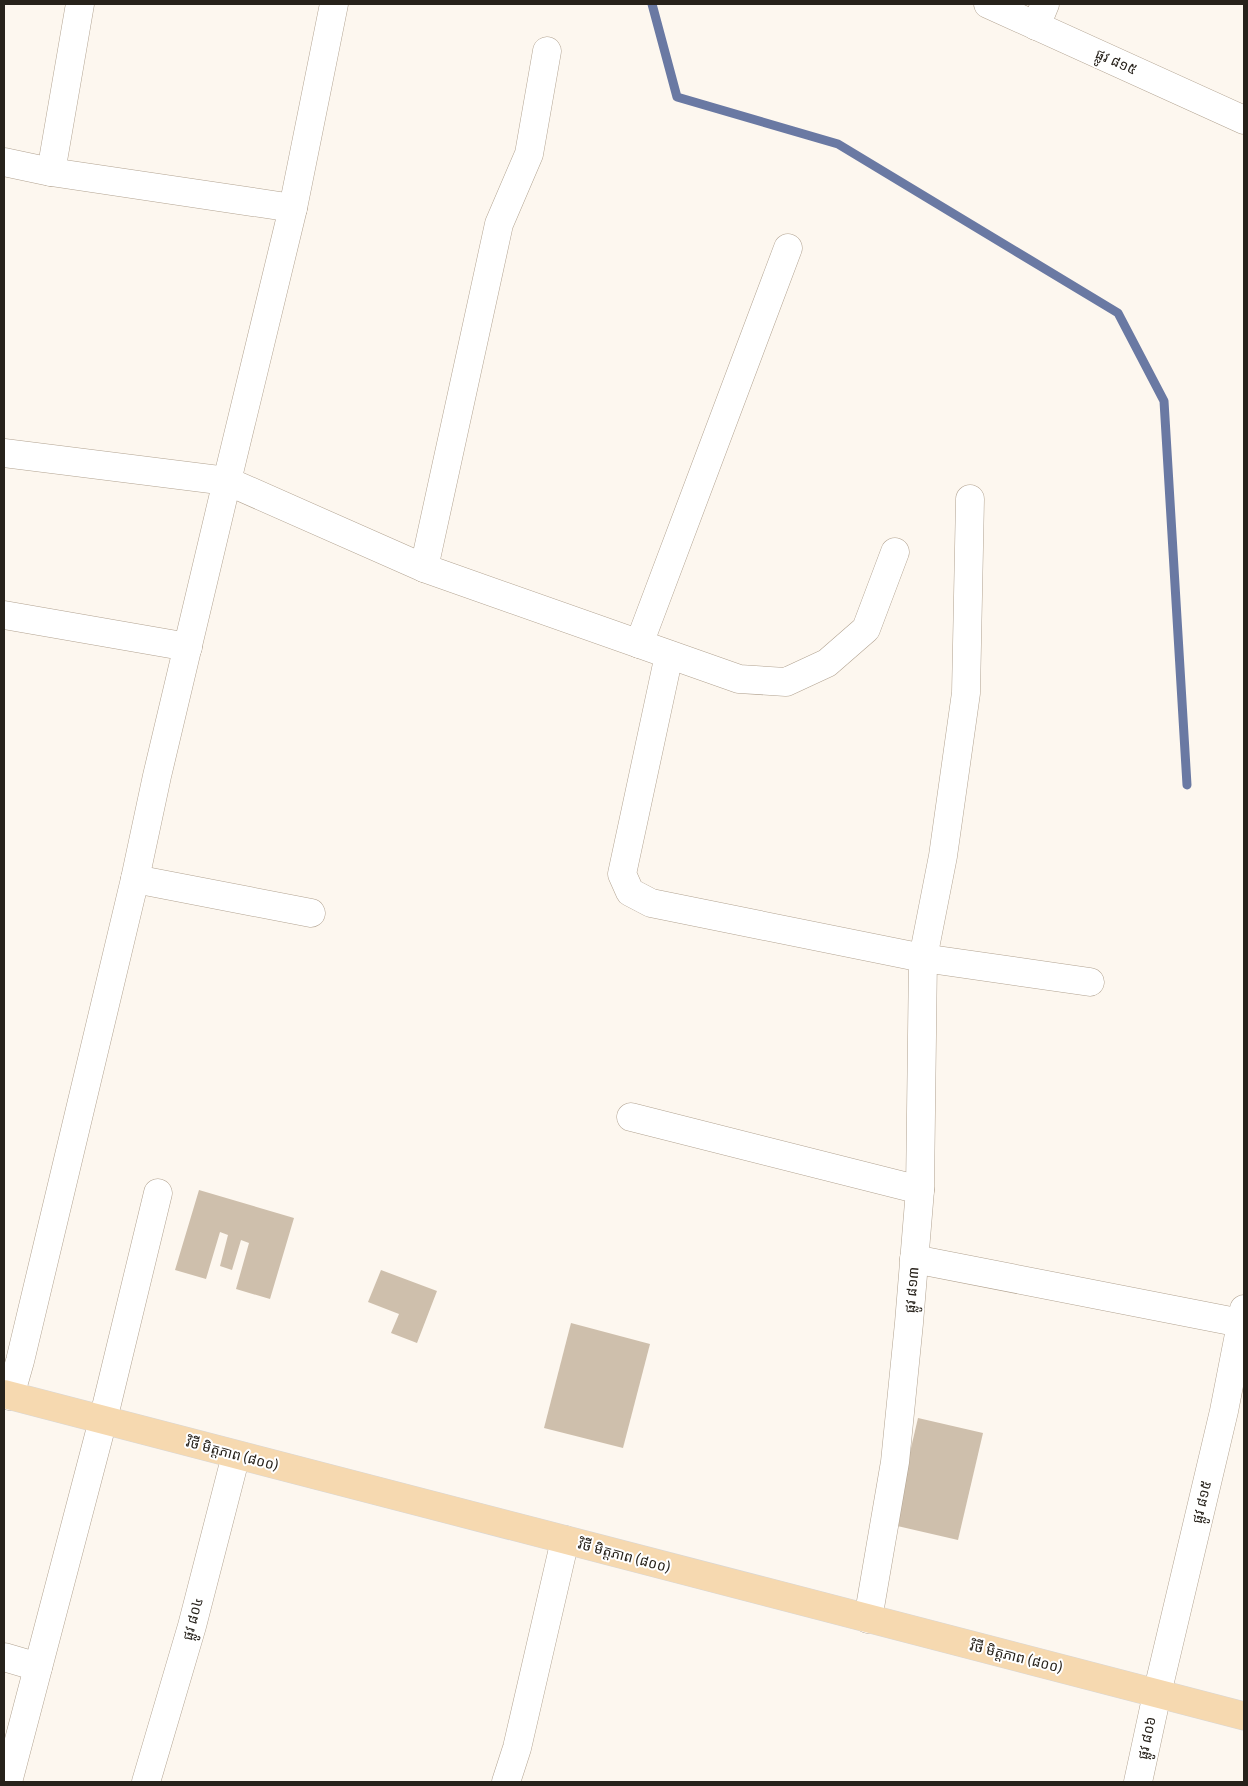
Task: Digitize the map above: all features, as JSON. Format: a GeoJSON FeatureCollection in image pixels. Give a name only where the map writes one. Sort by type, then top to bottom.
{"type":"FeatureCollection","features":[{"type":"Feature","properties":{"kind":"main road","name":"វិថី មិត្តភាព (៨០០)"},"geometry":{"type":"LineString","coordinates":[[7,1395],[1244,1716]]}},
{"type":"Feature","properties":{"kind":"street"},"geometry":{"type":"LineString","coordinates":[[51,172],[80,4]]}},
{"type":"Feature","properties":{"kind":"street"},"geometry":{"type":"LineString","coordinates":[[7,1395],[20,1360],[293,208],[334,4]]}},
{"type":"Feature","properties":{"kind":"street","name":"ផ្លូវ ៨១៥"},"geometry":{"type":"LineString","coordinates":[[988,4],[1041,15],[1244,120]]}},
{"type":"Feature","properties":{"kind":"street"},"geometry":{"type":"LineString","coordinates":[[424,568],[499,224],[529,154],[547,52]]}},
{"type":"Feature","properties":{"kind":"street"},"geometry":{"type":"LineString","coordinates":[[4,162],[51,172],[293,208]]}},
{"type":"Feature","properties":{"kind":"street"},"geometry":{"type":"LineString","coordinates":[[639,644],[788,248]]}},
{"type":"Feature","properties":{"kind":"street"},"geometry":{"type":"LineString","coordinates":[[4,453],[227,481],[424,568],[739,679],[786,682],[827,663],[866,629],[894,552]]}},
{"type":"Feature","properties":{"kind":"street","name":"ផ្លូវ ៨១៣"},"geometry":{"type":"LineString","coordinates":[[868,1619],[894,1462],[920,1190],[923,958],[943,856],[966,693],[970,499]]}},
{"type":"Feature","properties":{"kind":"street"},"geometry":{"type":"LineString","coordinates":[[4,615],[188,647]]}},
{"type":"Feature","properties":{"kind":"street"},"geometry":{"type":"LineString","coordinates":[[669,655],[622,874],[630,892],[651,903],[923,958],[1090,982]]}},
{"type":"Feature","properties":{"kind":"street"},"geometry":{"type":"LineString","coordinates":[[135,879],[311,913]]}},
{"type":"Feature","properties":{"kind":"street"},"geometry":{"type":"LineString","coordinates":[[632,1117],[920,1190]]}},
{"type":"Feature","properties":{"kind":"street"},"geometry":{"type":"LineString","coordinates":[[8,1782],[103,1420],[158,1193]]}},
{"type":"Feature","properties":{"kind":"street"},"geometry":{"type":"LineString","coordinates":[[914,1259],[1243,1316]]}},
{"type":"Feature","properties":{"kind":"street","name":"ផ្លូវ ៨១៥"},"geometry":{"type":"LineString","coordinates":[[1157,1694],[1234,1414],[1243,1316]]}},
{"type":"Feature","properties":{"kind":"street","name":"ផ្លូវ ៨០៤"},"geometry":{"type":"LineString","coordinates":[[146,1782],[192,1626],[236,1454]]}},
{"type":"Feature","properties":{"kind":"street"},"geometry":{"type":"LineString","coordinates":[[506,1782],[516,1748],[565,1540]]}},
{"type":"Feature","properties":{"kind":"street"},"geometry":{"type":"LineString","coordinates":[[4,1657],[38,1667]]}},
{"type":"Feature","properties":{"kind":"street","name":"ផ្លូវ ៨០៦"},"geometry":{"type":"LineString","coordinates":[[1138,1782],[1157,1694]]}},
{"type":"Feature","properties":{"kind":"building"},"geometry":{"type":"Polygon","coordinates":[[[199,1190],[294,1218],[270,1299],[236,1289],[249,1243],[241,1240],[232,1270],[220,1266],[228,1235],[220,1232],[206,1279],[175,1270],[199,1190]]]}},
{"type":"Feature","properties":{"kind":"building"},"geometry":{"type":"Polygon","coordinates":[[[381,1270],[437,1291],[417,1343],[391,1333],[399,1314],[368,1302],[381,1270]]]}},
{"type":"Feature","properties":{"kind":"building"},"geometry":{"type":"Polygon","coordinates":[[[571,1323],[650,1344],[623,1448],[544,1428],[571,1323]]]}},
{"type":"Feature","properties":{"kind":"building"},"geometry":{"type":"Polygon","coordinates":[[[918,1418],[983,1433],[958,1540],[893,1525],[918,1418]]]}},
{"type":"Feature","properties":{"kind":"waterway"},"geometry":{"type":"LineString","coordinates":[[652,4],[677,97],[838,144],[1118,313],[1164,401],[1187,785]]}}]}
